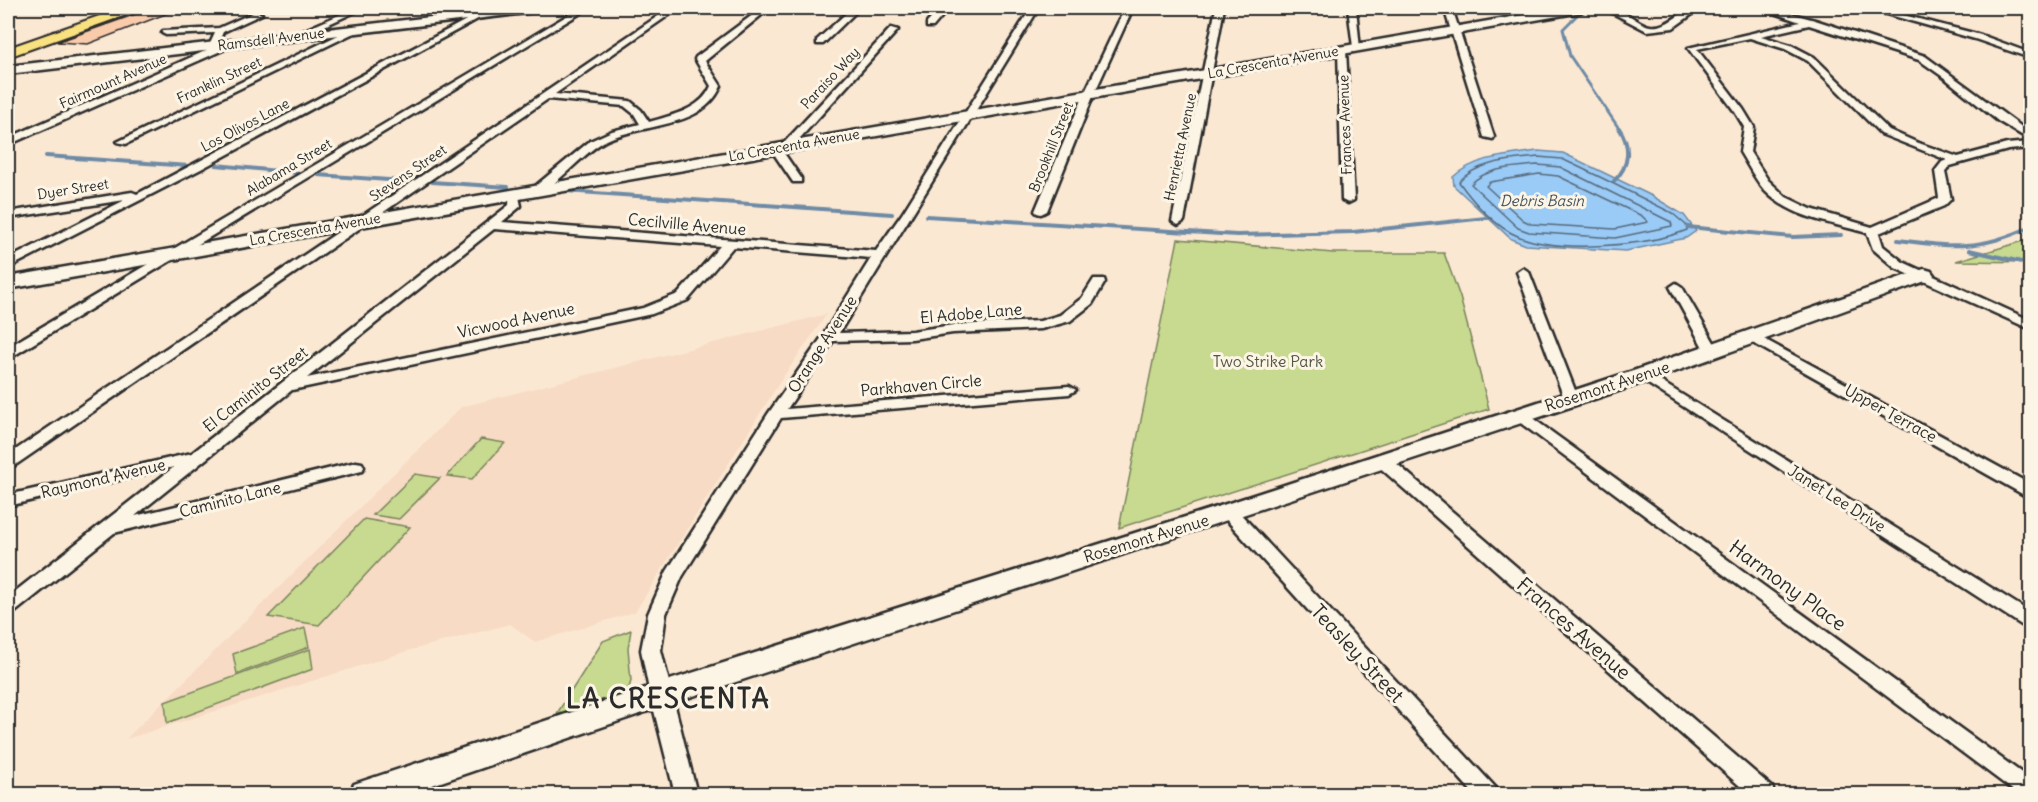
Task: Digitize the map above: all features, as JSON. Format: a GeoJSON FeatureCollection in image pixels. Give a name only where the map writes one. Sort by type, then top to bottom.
{"type":"FeatureCollection","features":[{"type":"Feature","properties":{"kind":"main road"},"geometry":{"type":"LineString","coordinates":[[8,53],[133,8]]}},
{"type":"Feature","properties":{"kind":"street"},"geometry":{"type":"LineString","coordinates":[[295,36],[360,8]]}},
{"type":"Feature","properties":{"kind":"street","name":"Ramsdell Avenue"},"geometry":{"type":"LineString","coordinates":[[8,70],[360,28],[488,10],[535,8]]}},
{"type":"Feature","properties":{"kind":"street","name":"Alabama Street"},"geometry":{"type":"LineString","coordinates":[[8,353],[585,8]]}},
{"type":"Feature","properties":{"kind":"street","name":"Stevens Street"},"geometry":{"type":"LineString","coordinates":[[8,462],[675,8]]}},
{"type":"Feature","properties":{"kind":"street"},"geometry":{"type":"LineString","coordinates":[[537,190],[596,142],[623,130],[680,117],[698,108],[716,91],[716,86],[701,59],[766,8]]}},
{"type":"Feature","properties":{"kind":"street"},"geometry":{"type":"LineString","coordinates":[[820,42],[856,8]]}},
{"type":"Feature","properties":{"kind":"street"},"geometry":{"type":"LineString","coordinates":[[930,25],[945,8]]}},
{"type":"Feature","properties":{"kind":"street","name":"Orange Avenue"},"geometry":{"type":"LineString","coordinates":[[686,795],[660,695],[651,650],[657,614],[674,576],[776,414],[829,337],[879,255],[908,215],[1035,8]]}},
{"type":"Feature","properties":{"kind":"street","name":"Brookhill Street"},"geometry":{"type":"LineString","coordinates":[[1041,211],[1089,94],[1129,8]]}},
{"type":"Feature","properties":{"kind":"street","name":"Henrietta Avenue"},"geometry":{"type":"LineString","coordinates":[[1178,221],[1220,8]]}},
{"type":"Feature","properties":{"kind":"street","name":"Frances Avenue"},"geometry":{"type":"LineString","coordinates":[[1348,200],[1352,8]]}},
{"type":"Feature","properties":{"kind":"street"},"geometry":{"type":"LineString","coordinates":[[1448,8],[1490,137]]}},
{"type":"Feature","properties":{"kind":"street","name":"La Crescenta Avenue"},"geometry":{"type":"LineString","coordinates":[[8,283],[1350,49],[1554,10],[1581,8]]}},
{"type":"Feature","properties":{"kind":"street"},"geometry":{"type":"LineString","coordinates":[[1607,8],[1632,19],[1647,29],[1670,26],[1697,8]]}},
{"type":"Feature","properties":{"kind":"street"},"geometry":{"type":"LineString","coordinates":[[1764,8],[1922,58],[1940,68],[1998,117],[2031,137]]}},
{"type":"Feature","properties":{"kind":"street"},"geometry":{"type":"LineString","coordinates":[[1869,8],[1978,37],[2031,56]]}},
{"type":"Feature","properties":{"kind":"street"},"geometry":{"type":"LineString","coordinates":[[1779,12],[1794,9]]}},
{"type":"Feature","properties":{"kind":"street","name":"Los Olivos Lane"},"geometry":{"type":"LineString","coordinates":[[8,264],[488,10]]}},
{"type":"Feature","properties":{"kind":"street"},"geometry":{"type":"LineString","coordinates":[[166,33],[219,30],[258,14]]}},
{"type":"Feature","properties":{"kind":"street"},"geometry":{"type":"LineString","coordinates":[[1812,22],[1692,48],[1740,111],[1749,127],[1745,152],[1770,189],[1782,199],[1806,210],[1873,231],[1940,204],[1945,199],[1940,171],[1946,164],[2007,147],[2031,145]]}},
{"type":"Feature","properties":{"kind":"street","name":"Franklin Street"},"geometry":{"type":"LineString","coordinates":[[122,142],[360,28]]}},
{"type":"Feature","properties":{"kind":"street"},"geometry":{"type":"LineString","coordinates":[[213,46],[219,30]]}},
{"type":"Feature","properties":{"kind":"street","name":"Paraiso Way"},"geometry":{"type":"LineString","coordinates":[[781,147],[894,30]]}},
{"type":"Feature","properties":{"kind":"street"},"geometry":{"type":"LineString","coordinates":[[1750,35],[1788,47],[1811,59],[1885,132],[1956,160]]}},
{"type":"Feature","properties":{"kind":"street","name":"Fairmount Avenue"},"geometry":{"type":"LineString","coordinates":[[8,142],[229,44]]}},
{"type":"Feature","properties":{"kind":"street"},"geometry":{"type":"LineString","coordinates":[[547,96],[627,103],[638,112],[645,124]]}},
{"type":"Feature","properties":{"kind":"street"},"geometry":{"type":"LineString","coordinates":[[781,147],[797,180]]}},
{"type":"Feature","properties":{"kind":"street","name":"Dyer Street"},"geometry":{"type":"LineString","coordinates":[[8,214],[144,193]]}},
{"type":"Feature","properties":{"kind":"street","name":"El Caminito Street"},"geometry":{"type":"LineString","coordinates":[[8,607],[104,529],[493,225],[515,206],[514,194]]}},
{"type":"Feature","properties":{"kind":"street","name":"Cecilville Avenue"},"geometry":{"type":"LineString","coordinates":[[493,225],[879,255]]}},
{"type":"Feature","properties":{"kind":"street"},"geometry":{"type":"LineString","coordinates":[[1873,231],[1875,244],[1881,252],[1899,265],[2031,325]]}},
{"type":"Feature","properties":{"kind":"street","name":"Vicwood Avenue"},"geometry":{"type":"LineString","coordinates":[[287,387],[647,311],[683,297],[728,245]]}},
{"type":"Feature","properties":{"kind":"street"},"geometry":{"type":"LineString","coordinates":[[1523,272],[1570,398]]}},
{"type":"Feature","properties":{"kind":"street","name":"Rosemont Avenue"},"geometry":{"type":"LineString","coordinates":[[381,792],[660,695],[1229,512],[1644,375],[1924,275]]}},
{"type":"Feature","properties":{"kind":"street","name":"El Adobe Lane"},"geometry":{"type":"LineString","coordinates":[[829,337],[912,335],[953,329],[1041,325],[1065,318],[1087,301],[1099,282]]}},
{"type":"Feature","properties":{"kind":"street"},"geometry":{"type":"LineString","coordinates":[[1676,287],[1712,351]]}},
{"type":"Feature","properties":{"kind":"street","name":"Upper Terrace"},"geometry":{"type":"LineString","coordinates":[[1751,336],[2031,491]]}},
{"type":"Feature","properties":{"kind":"street","name":"Janet Lee Drive"},"geometry":{"type":"LineString","coordinates":[[1644,375],[2031,621]]}},
{"type":"Feature","properties":{"kind":"street","name":"Parkhaven Circle"},"geometry":{"type":"LineString","coordinates":[[776,414],[1069,390]]}},
{"type":"Feature","properties":{"kind":"street","name":"Harmony Place"},"geometry":{"type":"LineString","coordinates":[[1519,415],[2031,791]]}},
{"type":"Feature","properties":{"kind":"street","name":"Raymond Avenue"},"geometry":{"type":"LineString","coordinates":[[8,500],[198,456]]}},
{"type":"Feature","properties":{"kind":"street","name":"Frances Avenue"},"geometry":{"type":"LineString","coordinates":[[1383,461],[1764,795]]}},
{"type":"Feature","properties":{"kind":"street","name":"Caminito Lane"},"geometry":{"type":"LineString","coordinates":[[104,529],[356,467]]}},
{"type":"Feature","properties":{"kind":"street","name":"Teasley Street"},"geometry":{"type":"LineString","coordinates":[[1229,512],[1487,795]]}},
{"type":"Feature","properties":{"kind":"shaded area"},"geometry":{"type":"Polygon","coordinates":[[[827,314],[783,377],[635,612],[535,642],[510,624],[411,650],[126,739],[461,407],[827,314]]]}},
{"type":"Feature","properties":{"kind":"green space","name":"Two Strike Park"},"geometry":{"type":"Polygon","coordinates":[[[1178,239],[1333,253],[1444,253],[1460,297],[1489,409],[1119,528],[1178,239]]]}},
{"type":"Feature","properties":{"kind":"green space"},"geometry":{"type":"Polygon","coordinates":[[[2030,239],[2030,262],[1956,261],[2030,239]]]}},
{"type":"Feature","properties":{"kind":"green space"},"geometry":{"type":"Polygon","coordinates":[[[481,439],[505,443],[472,479],[447,476],[481,439]]]}},
{"type":"Feature","properties":{"kind":"green space"},"geometry":{"type":"Polygon","coordinates":[[[415,474],[440,478],[399,519],[373,515],[415,474]]]}},
{"type":"Feature","properties":{"kind":"green space"},"geometry":{"type":"Polygon","coordinates":[[[364,519],[410,527],[319,625],[268,617],[364,519]]]}},
{"type":"Feature","properties":{"kind":"green space"},"geometry":{"type":"Polygon","coordinates":[[[305,628],[309,647],[237,674],[233,654],[305,628]]]}},
{"type":"Feature","properties":{"kind":"green space"},"geometry":{"type":"Polygon","coordinates":[[[631,630],[628,648],[631,681],[629,688],[618,695],[556,715],[603,641],[631,630]]]}},
{"type":"Feature","properties":{"kind":"green space"},"geometry":{"type":"Polygon","coordinates":[[[310,649],[313,669],[167,723],[165,702],[310,649]]]}},
{"type":"Feature","properties":{"kind":"water","name":"Debris Basin"},"geometry":{"type":"Polygon","coordinates":[[[1538,151],[1563,153],[1652,196],[1684,215],[1696,231],[1686,238],[1626,251],[1526,245],[1511,239],[1454,186],[1453,177],[1471,165],[1492,158],[1538,151]]]}},
{"type":"Feature","properties":{"kind":"building"},"geometry":{"type":"Polygon","coordinates":[[[153,8],[181,8],[88,44],[57,42],[153,8]]]}},
{"type":"Feature","properties":{"kind":"waterway"},"geometry":{"type":"LineString","coordinates":[[1580,12],[1563,29],[1570,56],[1620,130]]}},
{"type":"Feature","properties":{"kind":"waterway"},"geometry":{"type":"LineString","coordinates":[[1614,181],[1623,169],[1627,156],[1626,142],[1619,128]]}},
{"type":"Feature","properties":{"kind":"waterway"},"geometry":{"type":"LineString","coordinates":[[46,156],[189,166]]}},
{"type":"Feature","properties":{"kind":"waterway"},"geometry":{"type":"LineString","coordinates":[[216,165],[299,173]]}},
{"type":"Feature","properties":{"kind":"waterway"},"geometry":{"type":"LineString","coordinates":[[318,175],[403,181]]}},
{"type":"Feature","properties":{"kind":"waterway"},"geometry":{"type":"LineString","coordinates":[[432,182],[508,187]]}},
{"type":"Feature","properties":{"kind":"waterway"},"geometry":{"type":"LineString","coordinates":[[566,191],[892,214]]}},
{"type":"Feature","properties":{"kind":"waterway"},"geometry":{"type":"LineString","coordinates":[[1898,240],[1965,245],[1980,244],[2012,235],[2030,227],[2027,194],[2030,192]]}},
{"type":"Feature","properties":{"kind":"waterway"},"geometry":{"type":"LineString","coordinates":[[926,216],[1237,235],[1353,232],[1486,218]]}},
{"type":"Feature","properties":{"kind":"waterway"},"geometry":{"type":"LineString","coordinates":[[1688,227],[1793,237],[1841,235]]}},
{"type":"Feature","properties":{"kind":"waterway"},"geometry":{"type":"LineString","coordinates":[[1969,250],[2030,264]]}},
{"type":"Feature","properties":{"kind":"district","name":"LA CRESCENTA"},"geometry":{"type":"Point","coordinates":[668,698]}}]}
